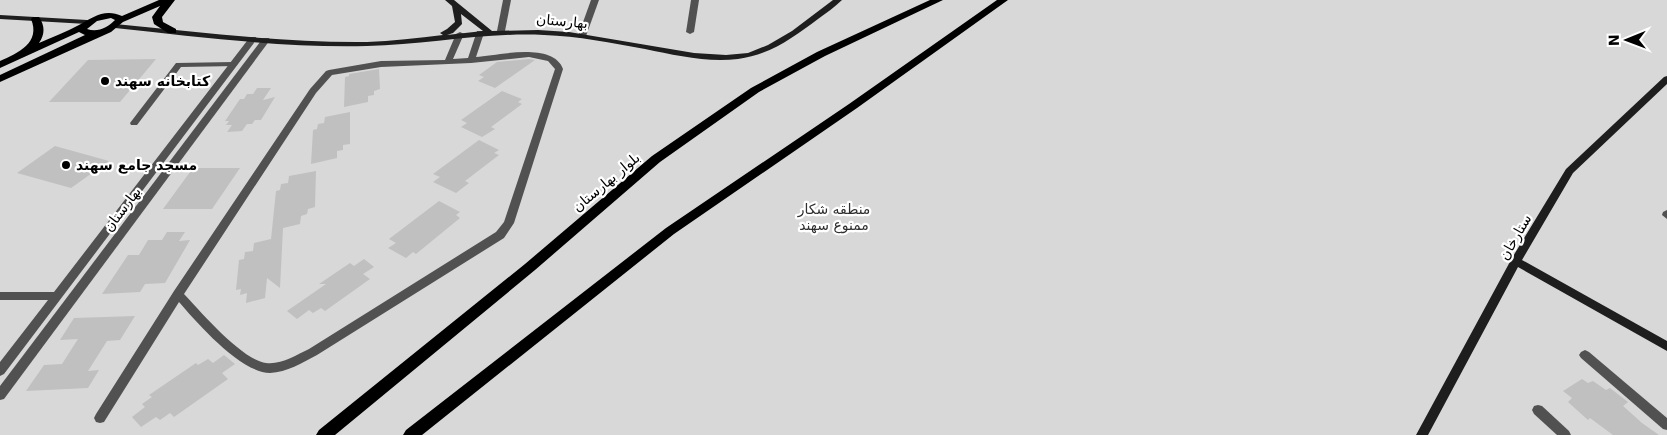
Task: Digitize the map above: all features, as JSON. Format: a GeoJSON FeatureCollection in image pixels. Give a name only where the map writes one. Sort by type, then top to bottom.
{"type":"FeatureCollection","features":[{"type":"Feature","properties":{"kind":"main road"},"geometry":{"type":"LineString","coordinates":[[0,79],[101,32],[145,0]]}},
{"type":"Feature","properties":{"kind":"main road"},"geometry":{"type":"LineString","coordinates":[[0,65],[101,16],[115,20],[169,0]]}},
{"type":"Feature","properties":{"kind":"main road"},"geometry":{"type":"LineString","coordinates":[[169,0],[157,17],[159,24],[172,31]]}},
{"type":"Feature","properties":{"kind":"main road","name":"بلوار بهارستان"},"geometry":{"type":"LineString","coordinates":[[324,435],[672,148],[755,90],[821,54],[938,0]]}},
{"type":"Feature","properties":{"kind":"main road"},"geometry":{"type":"LineString","coordinates":[[411,435],[670,231],[854,106],[1003,0]]}},
{"type":"Feature","properties":{"kind":"main road"},"geometry":{"type":"LineString","coordinates":[[23,55],[38,38],[39,29],[36,19]]}},
{"type":"Feature","properties":{"kind":"main road"},"geometry":{"type":"LineString","coordinates":[[85,25],[82,30],[86,33],[101,32]]}},
{"type":"Feature","properties":{"kind":"street"},"geometry":{"type":"LineString","coordinates":[[449,0],[485,32],[471,61]]}},
{"type":"Feature","properties":{"kind":"street"},"geometry":{"type":"LineString","coordinates":[[501,31],[507,0]]}},
{"type":"Feature","properties":{"kind":"street"},"geometry":{"type":"LineString","coordinates":[[582,36],[595,0]]}},
{"type":"Feature","properties":{"kind":"street"},"geometry":{"type":"LineString","coordinates":[[690,32],[696,0]]}},
{"type":"Feature","properties":{"kind":"street","name":"بهارستان"},"geometry":{"type":"LineString","coordinates":[[115,20],[172,31],[332,44],[371,44],[501,31],[582,36],[701,56],[727,58],[750,55],[773,46],[838,0]]}},
{"type":"Feature","properties":{"kind":"street"},"geometry":{"type":"LineString","coordinates":[[424,38],[450,31],[456,27],[460,18],[456,6]]}},
{"type":"Feature","properties":{"kind":"street"},"geometry":{"type":"LineString","coordinates":[[0,17],[85,25]]}},
{"type":"Feature","properties":{"kind":"street"},"geometry":{"type":"LineString","coordinates":[[448,62],[460,34]]}},
{"type":"Feature","properties":{"kind":"street","name":"بهارستان"},"geometry":{"type":"LineString","coordinates":[[0,371],[253,39]]}},
{"type":"Feature","properties":{"kind":"street","name":"بهارستان"},"geometry":{"type":"LineString","coordinates":[[0,395],[266,40]]}},
{"type":"Feature","properties":{"kind":"street"},"geometry":{"type":"LineString","coordinates":[[100,418],[178,294],[313,91],[329,73],[381,64],[471,61],[541,55],[554,60],[558,64],[559,69],[508,223],[500,235],[313,352],[286,365],[265,368],[251,363],[211,329],[178,294]]}},
{"type":"Feature","properties":{"kind":"street","name":"ستارخان"},"geometry":{"type":"LineString","coordinates":[[1422,435],[1516,261],[1569,171],[1667,79]]}},
{"type":"Feature","properties":{"kind":"street"},"geometry":{"type":"LineString","coordinates":[[1516,261],[1667,346]]}},
{"type":"Feature","properties":{"kind":"street"},"geometry":{"type":"LineString","coordinates":[[0,296],[57,296]]}},
{"type":"Feature","properties":{"kind":"street"},"geometry":{"type":"LineString","coordinates":[[1585,355],[1667,425]]}},
{"type":"Feature","properties":{"kind":"street"},"geometry":{"type":"LineString","coordinates":[[1538,410],[1565,435]]}},
{"type":"Feature","properties":{"kind":"lane"},"geometry":{"type":"LineString","coordinates":[[134,123],[180,65],[233,64]]}},
{"type":"Feature","properties":{"kind":"green space","name":"منطقه شکار ممنوع سهند"},"geometry":{"type":"Polygon","coordinates":[[[0,0],[1667,0],[1667,435],[0,435],[0,0]]]}},
{"type":"Feature","properties":{"kind":"building","name":"کتابخانه سهند"},"geometry":{"type":"Polygon","coordinates":[[[156,59],[120,102],[49,102],[88,60],[156,59]]]}},
{"type":"Feature","properties":{"kind":"building"},"geometry":{"type":"Polygon","coordinates":[[[535,60],[495,88],[478,81],[484,77],[479,75],[497,62],[535,60]]]}},
{"type":"Feature","properties":{"kind":"building"},"geometry":{"type":"Polygon","coordinates":[[[379,69],[380,89],[374,91],[374,95],[368,96],[368,102],[344,107],[345,77],[349,76],[349,74],[379,69]]]}},
{"type":"Feature","properties":{"kind":"building"},"geometry":{"type":"Polygon","coordinates":[[[257,88],[271,88],[263,100],[275,97],[261,120],[255,120],[252,124],[247,124],[242,131],[227,132],[232,125],[226,125],[229,121],[225,121],[240,99],[244,99],[247,94],[253,94],[257,88]]]}},
{"type":"Feature","properties":{"kind":"building"},"geometry":{"type":"Polygon","coordinates":[[[502,91],[522,99],[518,102],[522,104],[491,127],[495,129],[482,137],[461,127],[467,123],[461,120],[502,91]]]}},
{"type":"Feature","properties":{"kind":"building"},"geometry":{"type":"Polygon","coordinates":[[[350,112],[350,144],[343,145],[343,150],[337,151],[337,158],[311,164],[313,130],[317,129],[318,124],[324,123],[325,117],[350,112]]]}},
{"type":"Feature","properties":{"kind":"building"},"geometry":{"type":"Polygon","coordinates":[[[479,140],[499,150],[494,153],[499,155],[465,181],[469,183],[456,193],[433,182],[440,177],[433,174],[479,140]]]}},
{"type":"Feature","properties":{"kind":"building","name":"مسجد جامع سهند"},"geometry":{"type":"Polygon","coordinates":[[[55,146],[109,161],[71,188],[17,173],[55,146]]]}},
{"type":"Feature","properties":{"kind":"building"},"geometry":{"type":"Polygon","coordinates":[[[193,168],[240,168],[212,209],[163,209],[193,168]]]}},
{"type":"Feature","properties":{"kind":"building"},"geometry":{"type":"Polygon","coordinates":[[[316,171],[315,207],[308,209],[307,214],[301,216],[300,224],[283,228],[280,288],[267,278],[265,298],[246,303],[247,293],[240,295],[241,289],[236,290],[239,260],[244,259],[245,252],[253,251],[254,243],[271,239],[276,191],[280,190],[281,184],[288,183],[289,176],[316,171]]]}},
{"type":"Feature","properties":{"kind":"building"},"geometry":{"type":"Polygon","coordinates":[[[439,201],[460,212],[456,215],[460,218],[416,254],[413,252],[406,258],[388,248],[396,243],[389,239],[439,201]]]}},
{"type":"Feature","properties":{"kind":"building"},"geometry":{"type":"Polygon","coordinates":[[[167,232],[185,232],[179,241],[190,240],[165,283],[145,284],[140,292],[102,294],[128,255],[139,255],[148,240],[162,240],[167,232]]]}},
{"type":"Feature","properties":{"kind":"building"},"geometry":{"type":"Polygon","coordinates":[[[364,259],[374,267],[363,274],[370,279],[325,311],[321,308],[313,313],[309,310],[297,319],[287,311],[326,284],[319,284],[350,263],[354,266],[364,259]]]}},
{"type":"Feature","properties":{"kind":"building"},"geometry":{"type":"Polygon","coordinates":[[[135,316],[120,340],[107,341],[88,371],[99,370],[88,388],[26,391],[44,365],[62,364],[78,339],[60,340],[74,318],[135,316]]]}},
{"type":"Feature","properties":{"kind":"building"},"geometry":{"type":"Polygon","coordinates":[[[224,355],[235,364],[222,373],[228,379],[174,417],[170,413],[160,420],[156,417],[141,427],[132,417],[145,407],[142,404],[152,397],[149,395],[196,363],[198,365],[208,359],[213,363],[224,355]]]}},
{"type":"Feature","properties":{"kind":"building"},"geometry":{"type":"Polygon","coordinates":[[[1582,379],[1588,383],[1593,381],[1606,390],[1610,388],[1628,402],[1623,406],[1659,435],[1613,435],[1590,418],[1588,420],[1568,402],[1572,398],[1563,391],[1582,379]]]}},
{"type":"Feature","properties":{"kind":"place","name":"کتابخانه سهند"},"geometry":{"type":"Point","coordinates":[105,81]}},
{"type":"Feature","properties":{"kind":"place","name":"مسجد جامع سهند"},"geometry":{"type":"Point","coordinates":[66,165]}}]}
